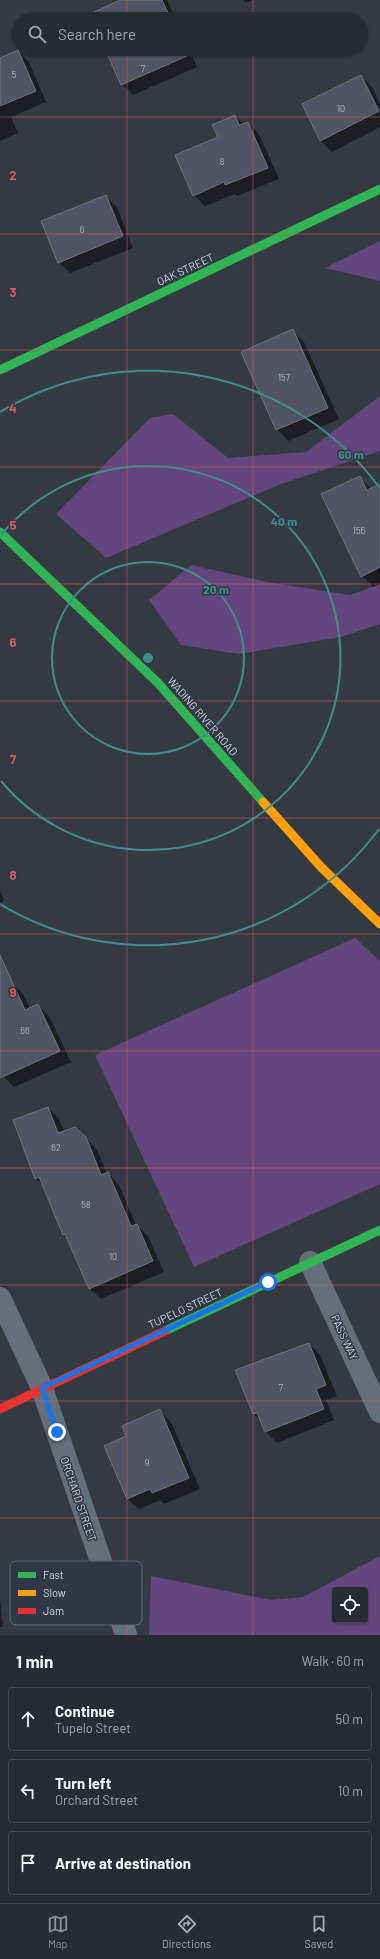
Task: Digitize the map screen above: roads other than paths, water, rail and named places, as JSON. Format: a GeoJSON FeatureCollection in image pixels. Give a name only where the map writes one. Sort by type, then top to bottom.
{"type":"FeatureCollection","features":[{"type":"Feature","properties":{"kind":"street","name":"OAK STREET"},"geometry":{"type":"LineString","coordinates":[[0,370],[380,189]]}},
{"type":"Feature","properties":{"kind":"street","name":"WADING RIVER ROAD"},"geometry":{"type":"LineString","coordinates":[[0,532],[158,683],[321,867],[380,924]]}},
{"type":"Feature","properties":{"kind":"street","name":"TUPELO STREET"},"geometry":{"type":"LineString","coordinates":[[0,1409],[380,1230]]}},
{"type":"Feature","properties":{"kind":"street","name":"PASS WAY"},"geometry":{"type":"LineString","coordinates":[[310,1262],[380,1412]]}},
{"type":"Feature","properties":{"kind":"street","name":"ORCHARD STREET"},"geometry":{"type":"LineString","coordinates":[[0,1298],[42,1388],[101,1561]]}},
{"type":"Feature","properties":{"kind":"street","name":"ORCHARD STREET"},"geometry":{"type":"LineString","coordinates":[[123,1625],[126,1635]]}}]}
